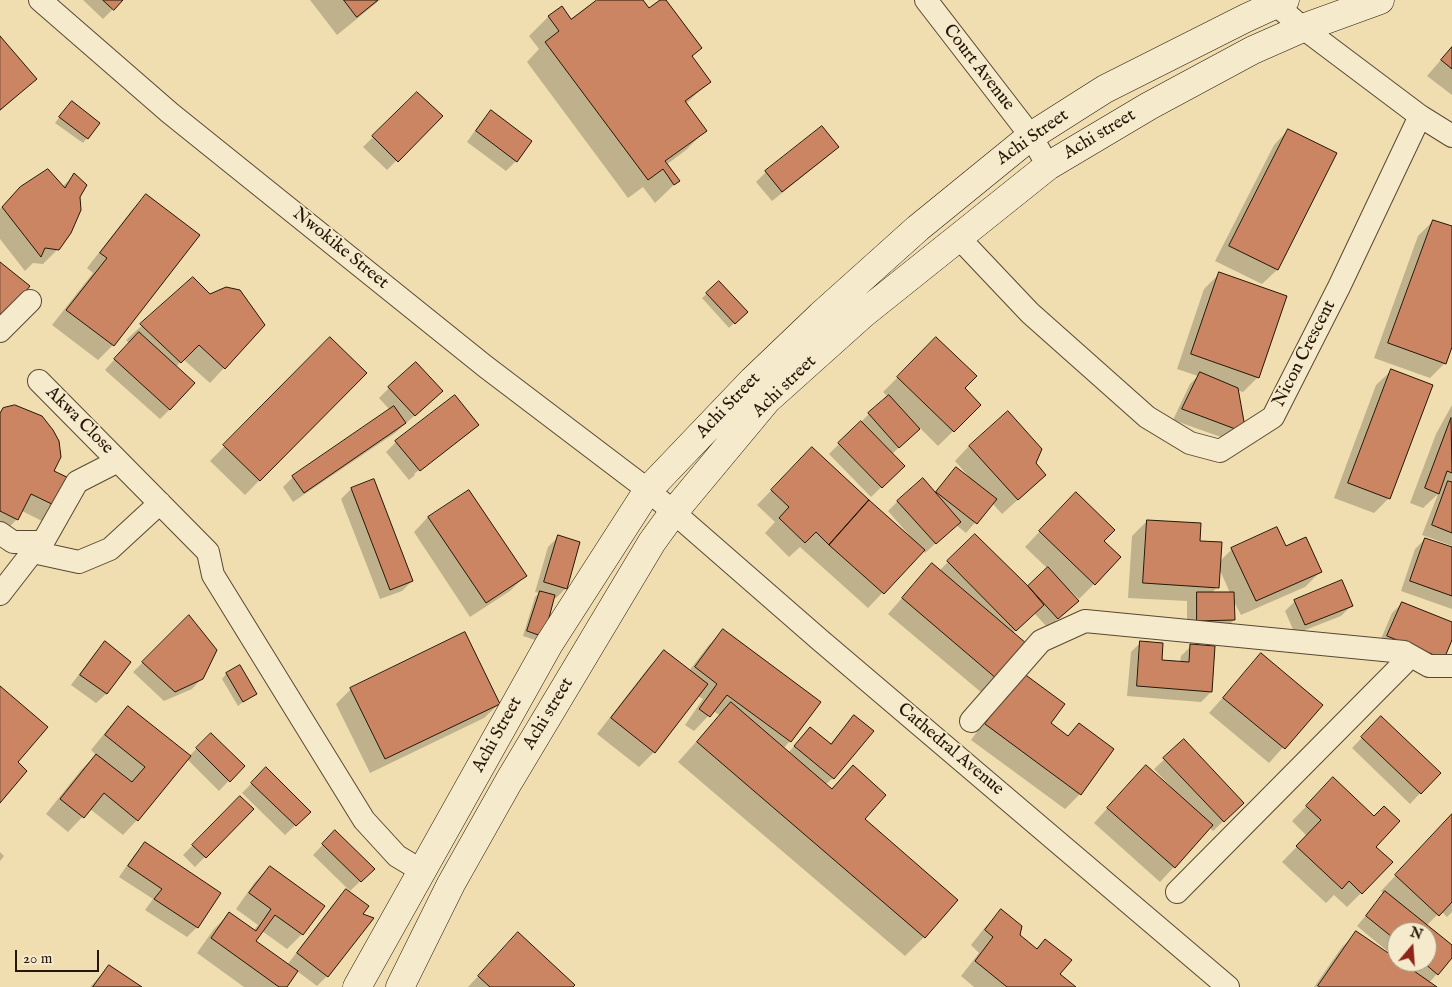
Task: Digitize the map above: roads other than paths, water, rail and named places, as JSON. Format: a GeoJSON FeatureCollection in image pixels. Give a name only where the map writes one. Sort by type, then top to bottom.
{"type":"FeatureCollection","features":[{"type":"Feature","properties":{"kind":"street","name":"Nwokike Street"},"geometry":{"type":"LineString","coordinates":[[40,0],[170,113],[486,366],[648,490],[673,513]]}},
{"type":"Feature","properties":{"kind":"street","name":"Court Avenue"},"geometry":{"type":"LineString","coordinates":[[926,0],[1031,136],[1048,166]]}},
{"type":"Feature","properties":{"kind":"street","name":"Achi street"},"geometry":{"type":"LineString","coordinates":[[400,987],[451,884],[509,781],[652,542],[673,513],[767,400],[863,314],[1048,166],[1149,106],[1244,55],[1303,28],[1380,0]]}},
{"type":"Feature","properties":{"kind":"street","name":"Achi Street"},"geometry":{"type":"LineString","coordinates":[[357,987],[549,644],[648,490],[754,380],[821,315],[918,228],[1031,136],[1105,89],[1280,2]]}},
{"type":"Feature","properties":{"kind":"street"},"geometry":{"type":"LineString","coordinates":[[1280,2],[1303,28],[1420,116],[1452,136]]}},
{"type":"Feature","properties":{"kind":"street","name":"Nicon Crescent"},"geometry":{"type":"LineString","coordinates":[[959,238],[1030,313],[1147,417],[1190,443],[1220,451],[1273,417],[1339,287],[1420,116]]}},
{"type":"Feature","properties":{"kind":"street"},"geometry":{"type":"LineString","coordinates":[[0,331],[30,301]]}},
{"type":"Feature","properties":{"kind":"street","name":"Akwa Close"},"geometry":{"type":"LineString","coordinates":[[39,381],[208,552],[213,574],[364,820],[397,856],[422,871]]}},
{"type":"Feature","properties":{"kind":"street","name":"Akwa Close"},"geometry":{"type":"LineString","coordinates":[[0,594],[38,547],[77,482],[118,461]]}},
{"type":"Feature","properties":{"kind":"street"},"geometry":{"type":"LineString","coordinates":[[0,533],[13,542],[38,547],[79,562],[110,549],[160,503]]}},
{"type":"Feature","properties":{"kind":"street","name":"Cathedral Avenue"},"geometry":{"type":"LineString","coordinates":[[673,513],[1228,987]]}},
{"type":"Feature","properties":{"kind":"street"},"geometry":{"type":"LineString","coordinates":[[971,721],[1040,641],[1085,621],[1404,652],[1429,666],[1452,666]]}},
{"type":"Feature","properties":{"kind":"street"},"geometry":{"type":"LineString","coordinates":[[1177,892],[1404,663],[1404,652]]}}]}
